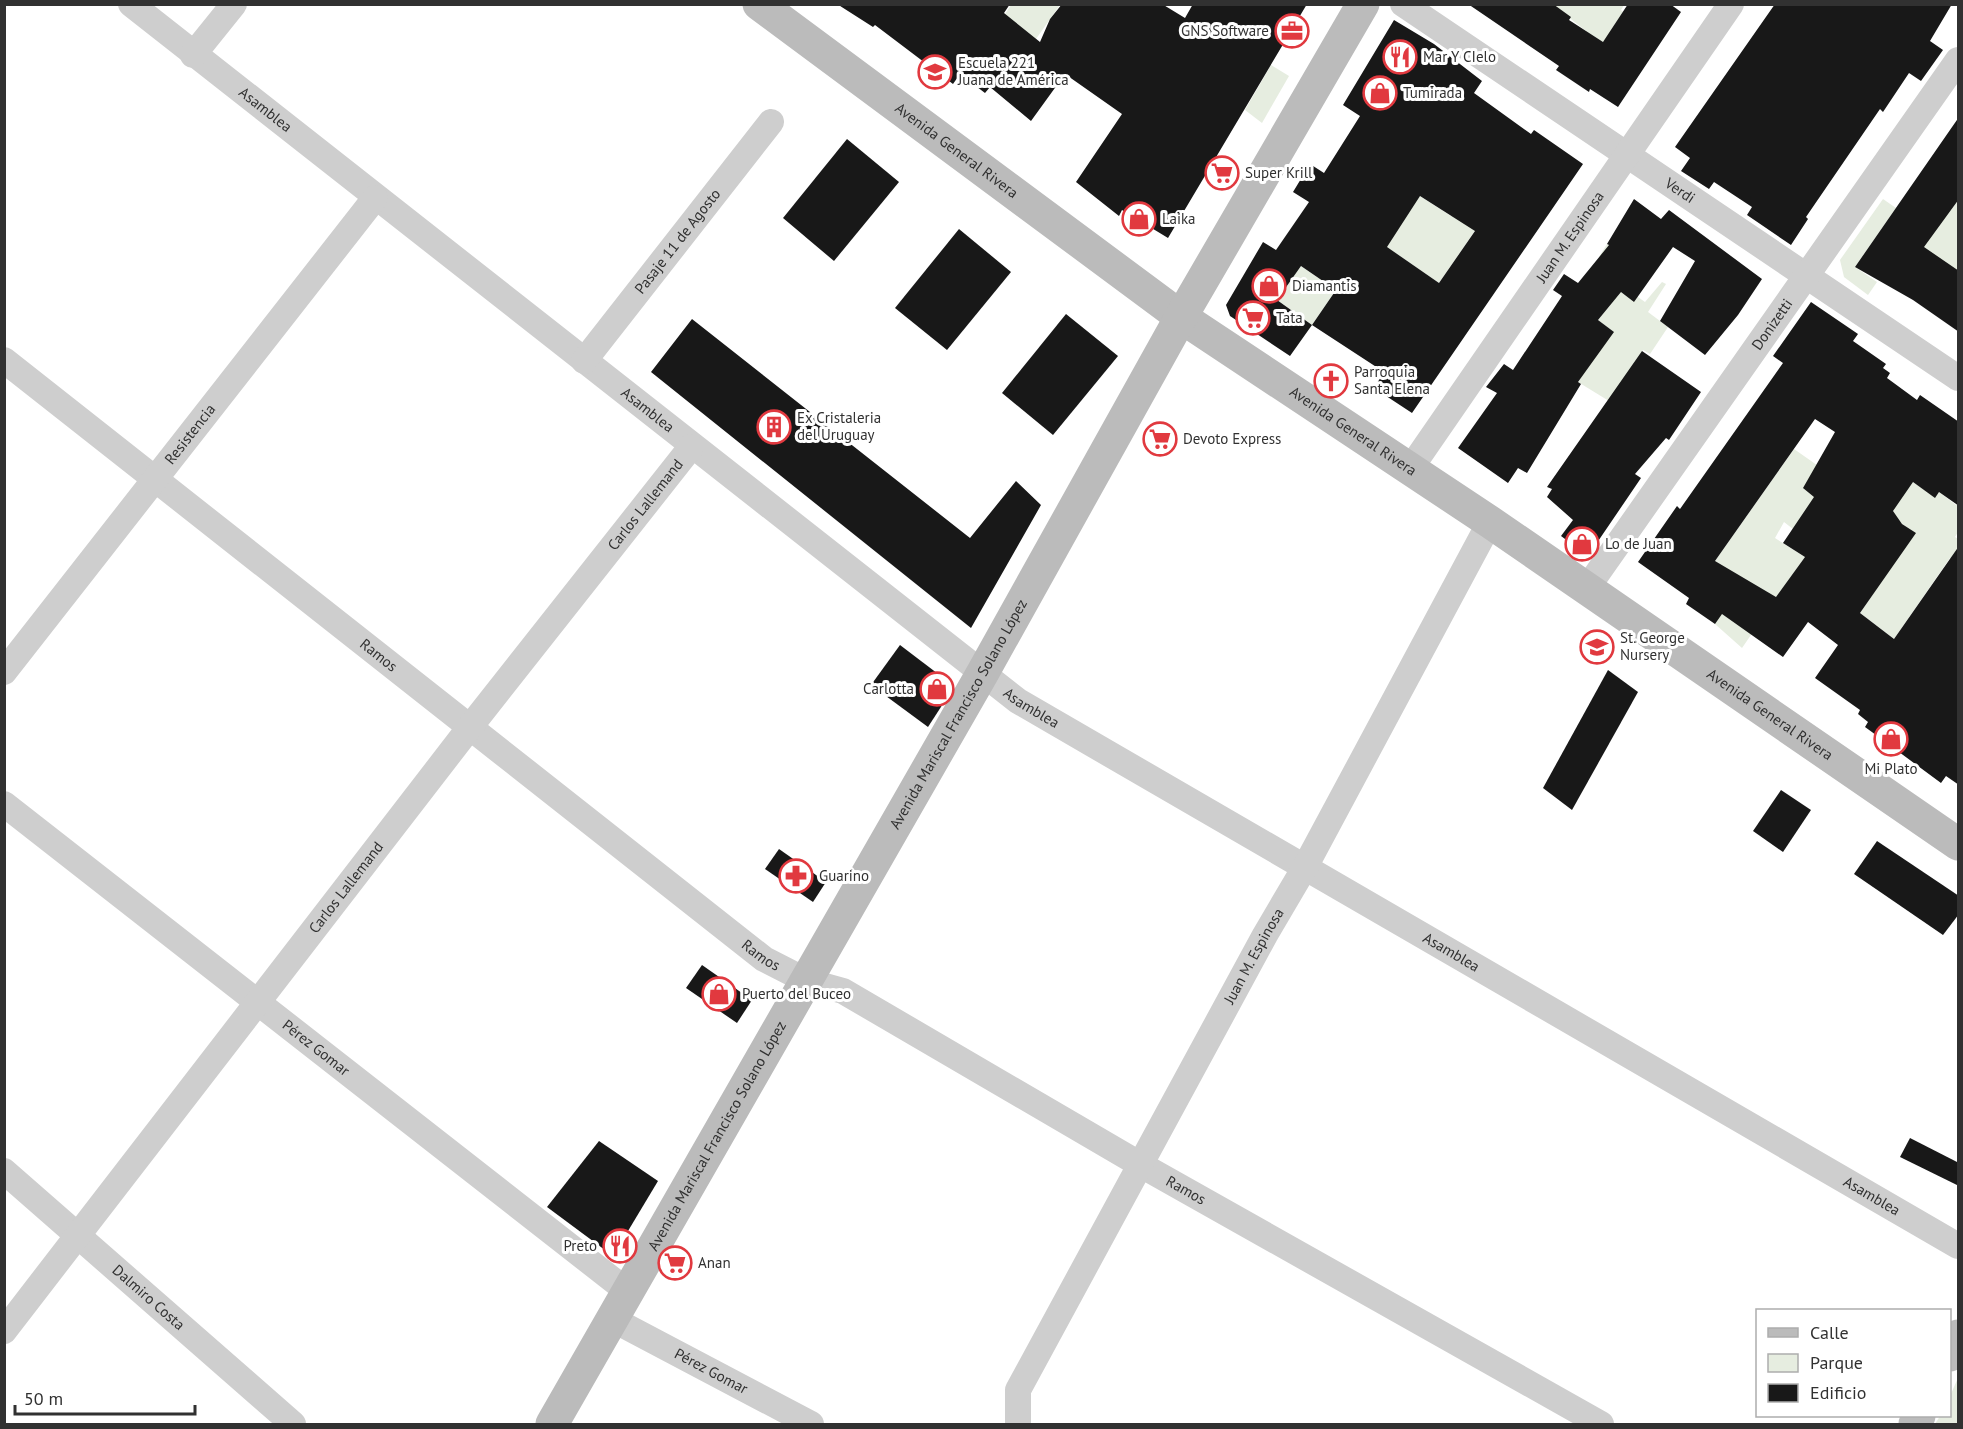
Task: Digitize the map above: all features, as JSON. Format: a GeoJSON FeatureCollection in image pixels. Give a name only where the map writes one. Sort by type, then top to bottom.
{"type":"FeatureCollection","features":[{"type":"Feature","properties":{"kind":"street","name":"Asamblea"},"geometry":{"type":"LineString","coordinates":[[131,4],[691,447],[1017,701],[1959,1246]]}},
{"type":"Feature","properties":{"kind":"street"},"geometry":{"type":"LineString","coordinates":[[193,55],[234,4]]}},
{"type":"Feature","properties":{"kind":"street","name":"Avenida Mariscal Francisco Solano López"},"geometry":{"type":"LineString","coordinates":[[552,1425],[982,674],[1181,317],[1363,4]]}},
{"type":"Feature","properties":{"kind":"street","name":"Verdi"},"geometry":{"type":"LineString","coordinates":[[1403,4],[1959,378]]}},
{"type":"Feature","properties":{"kind":"street","name":"Juan M. Espinosa"},"geometry":{"type":"LineString","coordinates":[[1410,469],[1731,4]]}},
{"type":"Feature","properties":{"kind":"street","name":"Avenida General Rivera"},"geometry":{"type":"LineString","coordinates":[[769,8],[1181,317],[1490,522],[1959,844]]}},
{"type":"Feature","properties":{"kind":"street","name":"Donizetti"},"geometry":{"type":"LineString","coordinates":[[1587,588],[1959,60]]}},
{"type":"Feature","properties":{"kind":"street","name":"Pasaje 11 de Agosto"},"geometry":{"type":"LineString","coordinates":[[584,362],[771,123]]}},
{"type":"Feature","properties":{"kind":"street","name":"Resistencia"},"geometry":{"type":"LineString","coordinates":[[4,672],[157,480],[375,198]]}},
{"type":"Feature","properties":{"kind":"street","name":"Ramos"},"geometry":{"type":"LineString","coordinates":[[4,360],[764,959],[807,981],[843,991],[1141,1165],[1601,1425]]}},
{"type":"Feature","properties":{"kind":"street","name":"Carlos Lallemand"},"geometry":{"type":"LineString","coordinates":[[4,1331],[470,728],[691,447]]}},
{"type":"Feature","properties":{"kind":"street","name":"Juan M. Espinosa"},"geometry":{"type":"LineString","coordinates":[[1000,1425],[1265,935],[1305,867],[1490,522]]}},
{"type":"Feature","properties":{"kind":"street","name":"Pérez Gomar"},"geometry":{"type":"LineString","coordinates":[[4,804],[257,1003],[619,1305],[811,1425]]}},
{"type":"Feature","properties":{"kind":"street","name":"Dalmiro Costa"},"geometry":{"type":"LineString","coordinates":[[4,1171],[293,1425]]}},
{"type":"Feature","properties":{"kind":"street"},"geometry":{"type":"LineString","coordinates":[[1951,1352],[1959,1336]]}},
{"type":"Feature","properties":{"kind":"street","name":"Juan M. Espinosa"},"geometry":{"type":"LineString","coordinates":[[1018,1390],[1018,1425]]}},
{"type":"Feature","properties":{"kind":"green space"},"geometry":{"type":"Polygon","coordinates":[[[1011,5],[1060,5],[1019,63],[1005,14],[1011,5]]]}},
{"type":"Feature","properties":{"kind":"green space"},"geometry":{"type":"Polygon","coordinates":[[[1553,5],[1624,5],[1621,10],[1623,12],[1611,30],[1624,39],[1608,63],[1578,44],[1586,31],[1553,5]]]}},
{"type":"Feature","properties":{"kind":"green space"},"geometry":{"type":"Polygon","coordinates":[[[1271,65],[1289,76],[1262,123],[1245,110],[1271,65]]]}},
{"type":"Feature","properties":{"kind":"green space"},"geometry":{"type":"Polygon","coordinates":[[[1409,189],[1451,216],[1468,192],[1492,206],[1439,283],[1388,248],[1376,267],[1409,189]]]}},
{"type":"Feature","properties":{"kind":"green space"},"geometry":{"type":"Polygon","coordinates":[[[1883,199],[1896,208],[1855,267],[1877,282],[1868,295],[1844,277],[1840,260],[1883,199]]]}},
{"type":"Feature","properties":{"kind":"green space"},"geometry":{"type":"Polygon","coordinates":[[[1958,200],[1958,273],[1909,237],[1951,210],[1958,200]]]}},
{"type":"Feature","properties":{"kind":"green space"},"geometry":{"type":"Polygon","coordinates":[[[1607,244],[1642,268],[1628,290],[1645,302],[1662,282],[1666,284],[1648,312],[1668,327],[1650,354],[1643,350],[1609,401],[1578,382],[1612,331],[1598,320],[1611,304],[1623,274],[1599,257],[1607,244]]]}},
{"type":"Feature","properties":{"kind":"green space"},"geometry":{"type":"Polygon","coordinates":[[[1301,266],[1336,290],[1312,325],[1277,300],[1301,266]]]}},
{"type":"Feature","properties":{"kind":"green space"},"geometry":{"type":"Polygon","coordinates":[[[1794,449],[1824,470],[1835,513],[1793,529],[1784,522],[1775,538],[1805,557],[1742,648],[1715,624],[1715,561],[1794,449]]]}},
{"type":"Feature","properties":{"kind":"green space"},"geometry":{"type":"Polygon","coordinates":[[[1913,482],[1935,497],[1939,492],[1956,505],[1958,502],[1958,532],[1955,537],[1958,539],[1958,563],[1950,558],[1894,639],[1860,613],[1915,533],[1853,490],[1913,482]]]}},
{"type":"Feature","properties":{"kind":"green space"},"geometry":{"type":"Polygon","coordinates":[[[1958,1378],[1958,1424],[1935,1424],[1939,1417],[1951,1417],[1951,1394],[1958,1378]]]}},
{"type":"Feature","properties":{"kind":"building"},"geometry":{"type":"Polygon","coordinates":[[[837,4],[1010,4],[1004,13],[1040,42],[1050,19],[1062,4],[1162,4],[1185,18],[1193,4],[1307,4],[1168,238],[1122,210],[1119,216],[1076,182],[1122,114],[1065,74],[1031,121],[990,87],[985,93],[960,74],[953,84],[875,25],[873,27],[837,4]]]}},
{"type":"Feature","properties":{"kind":"building"},"geometry":{"type":"Polygon","coordinates":[[[1468,4],[1553,4],[1571,17],[1569,20],[1603,42],[1628,4],[1670,4],[1681,12],[1618,107],[1590,89],[1589,92],[1556,70],[1559,66],[1468,4]]]}},
{"type":"Feature","properties":{"kind":"building"},"geometry":{"type":"Polygon","coordinates":[[[1775,4],[1952,4],[1930,41],[1943,50],[1921,81],[1909,73],[1883,112],[1880,109],[1806,217],[1808,219],[1791,245],[1747,215],[1752,207],[1714,182],[1709,189],[1681,171],[1690,158],[1675,147],[1775,4]]]}},
{"type":"Feature","properties":{"kind":"building"},"geometry":{"type":"Polygon","coordinates":[[[1394,20],[1434,44],[1482,81],[1474,93],[1531,134],[1534,130],[1583,164],[1412,413],[1374,388],[1384,372],[1312,325],[1290,356],[1230,316],[1226,305],[1263,242],[1276,250],[1309,202],[1293,192],[1310,164],[1324,173],[1360,116],[1343,105],[1394,20]],[[1420,196],[1387,247],[1439,283],[1475,231],[1420,196]],[[1301,266],[1277,300],[1312,325],[1336,290],[1301,266]]]}},
{"type":"Feature","properties":{"kind":"building"},"geometry":{"type":"Polygon","coordinates":[[[1959,117],[1959,199],[1924,247],[1959,271],[1959,332],[1913,300],[1855,267],[1959,117]]]}},
{"type":"Feature","properties":{"kind":"building"},"geometry":{"type":"Polygon","coordinates":[[[847,139],[899,182],[834,261],[783,218],[847,139]]]}},
{"type":"Feature","properties":{"kind":"building"},"geometry":{"type":"Polygon","coordinates":[[[1634,199],[1661,219],[1669,210],[1762,279],[1738,315],[1705,355],[1660,321],[1695,261],[1673,247],[1634,302],[1621,292],[1598,320],[1614,332],[1578,382],[1581,384],[1527,473],[1518,468],[1508,483],[1458,448],[1497,393],[1486,387],[1504,364],[1513,370],[1562,296],[1553,290],[1564,274],[1578,283],[1609,245],[1607,244],[1634,199]]]}},
{"type":"Feature","properties":{"kind":"building"},"geometry":{"type":"Polygon","coordinates":[[[959,229],[1011,272],[947,350],[895,308],[959,229]]]}},
{"type":"Feature","properties":{"kind":"building"},"geometry":{"type":"Polygon","coordinates":[[[1811,302],[1858,334],[1853,341],[1886,364],[1883,368],[1890,373],[1887,378],[1917,400],[1920,395],[1959,422],[1959,506],[1939,492],[1935,498],[1913,482],[1893,511],[1902,524],[1916,533],[1860,613],[1894,639],[1959,546],[1959,785],[1946,776],[1941,783],[1865,727],[1868,722],[1858,714],[1860,710],[1815,678],[1838,645],[1808,622],[1783,657],[1722,614],[1715,624],[1686,604],[1689,598],[1638,562],[1677,506],[1680,509],[1783,363],[1773,356],[1811,302]],[[1815,419],[1715,561],[1776,597],[1805,557],[1783,543],[1814,497],[1803,488],[1835,432],[1815,419]]]}},
{"type":"Feature","properties":{"kind":"building"},"geometry":{"type":"Polygon","coordinates":[[[1066,314],[1118,356],[1053,435],[1002,393],[1066,314]]]}},
{"type":"Feature","properties":{"kind":"building","name":"Ex Cristaleria del Uruguay"},"geometry":{"type":"Polygon","coordinates":[[[692,319],[970,538],[1016,481],[1041,505],[971,628],[651,372],[692,319]]]}},
{"type":"Feature","properties":{"kind":"building"},"geometry":{"type":"Polygon","coordinates":[[[1642,351],[1701,392],[1669,440],[1666,438],[1635,474],[1641,478],[1588,556],[1561,536],[1573,520],[1547,497],[1552,489],[1547,487],[1642,351]]]}},
{"type":"Feature","properties":{"kind":"building"},"geometry":{"type":"Polygon","coordinates":[[[900,645],[946,680],[950,687],[950,693],[928,727],[871,685],[900,645]]]}},
{"type":"Feature","properties":{"kind":"building"},"geometry":{"type":"Polygon","coordinates":[[[1608,670],[1638,692],[1572,810],[1543,788],[1608,670]]]}},
{"type":"Feature","properties":{"kind":"building"},"geometry":{"type":"Polygon","coordinates":[[[1781,790],[1811,810],[1783,852],[1753,831],[1781,790]]]}},
{"type":"Feature","properties":{"kind":"building"},"geometry":{"type":"Polygon","coordinates":[[[1877,841],[1959,896],[1959,914],[1943,935],[1854,874],[1877,841]]]}},
{"type":"Feature","properties":{"kind":"building","name":"Guarino"},"geometry":{"type":"Polygon","coordinates":[[[779,849],[826,882],[813,902],[765,869],[779,849]]]}},
{"type":"Feature","properties":{"kind":"building","name":"Puerto del Buceo"},"geometry":{"type":"Polygon","coordinates":[[[702,965],[752,1000],[737,1023],[686,988],[702,965]]]}},
{"type":"Feature","properties":{"kind":"building"},"geometry":{"type":"Polygon","coordinates":[[[1910,1138],[1959,1163],[1959,1186],[1900,1157],[1910,1138]]]}},
{"type":"Feature","properties":{"kind":"building"},"geometry":{"type":"Polygon","coordinates":[[[599,1141],[658,1181],[613,1256],[547,1207],[599,1141]]]}},
{"type":"Feature","properties":{"kind":"place","name":"GNS Software"},"geometry":{"type":"Point","coordinates":[1292,31]}},
{"type":"Feature","properties":{"kind":"place","name":"Mar Y CIelo"},"geometry":{"type":"Point","coordinates":[1400,57]}},
{"type":"Feature","properties":{"kind":"place","name":"Escuela 221 Juana de América"},"geometry":{"type":"Point","coordinates":[935,72]}},
{"type":"Feature","properties":{"kind":"place","name":"Tumirada"},"geometry":{"type":"Point","coordinates":[1380,93]}},
{"type":"Feature","properties":{"kind":"place","name":"Super Krill"},"geometry":{"type":"Point","coordinates":[1222,173]}},
{"type":"Feature","properties":{"kind":"place","name":"Laika"},"geometry":{"type":"Point","coordinates":[1139,219]}},
{"type":"Feature","properties":{"kind":"place","name":"Diamantis"},"geometry":{"type":"Point","coordinates":[1269,286]}},
{"type":"Feature","properties":{"kind":"place","name":"Tata"},"geometry":{"type":"Point","coordinates":[1253,318]}},
{"type":"Feature","properties":{"kind":"place","name":"Parroquia Santa Elena"},"geometry":{"type":"Point","coordinates":[1331,381]}},
{"type":"Feature","properties":{"kind":"place","name":"Ex Cristaleria del Uruguay"},"geometry":{"type":"Point","coordinates":[774,427]}},
{"type":"Feature","properties":{"kind":"place","name":"Devoto Express"},"geometry":{"type":"Point","coordinates":[1160,439]}},
{"type":"Feature","properties":{"kind":"place","name":"Lo de Juan"},"geometry":{"type":"Point","coordinates":[1582,544]}},
{"type":"Feature","properties":{"kind":"place","name":"St. George Nursery"},"geometry":{"type":"Point","coordinates":[1597,647]}},
{"type":"Feature","properties":{"kind":"place","name":"Carlotta"},"geometry":{"type":"Point","coordinates":[937,689]}},
{"type":"Feature","properties":{"kind":"place","name":"Mi Plato"},"geometry":{"type":"Point","coordinates":[1891,739]}},
{"type":"Feature","properties":{"kind":"place","name":"Guarino"},"geometry":{"type":"Point","coordinates":[796,876]}},
{"type":"Feature","properties":{"kind":"place","name":"Puerto del Buceo"},"geometry":{"type":"Point","coordinates":[719,994]}},
{"type":"Feature","properties":{"kind":"place","name":"Preto"},"geometry":{"type":"Point","coordinates":[620,1246]}},
{"type":"Feature","properties":{"kind":"place","name":"Anan"},"geometry":{"type":"Point","coordinates":[675,1263]}}]}
